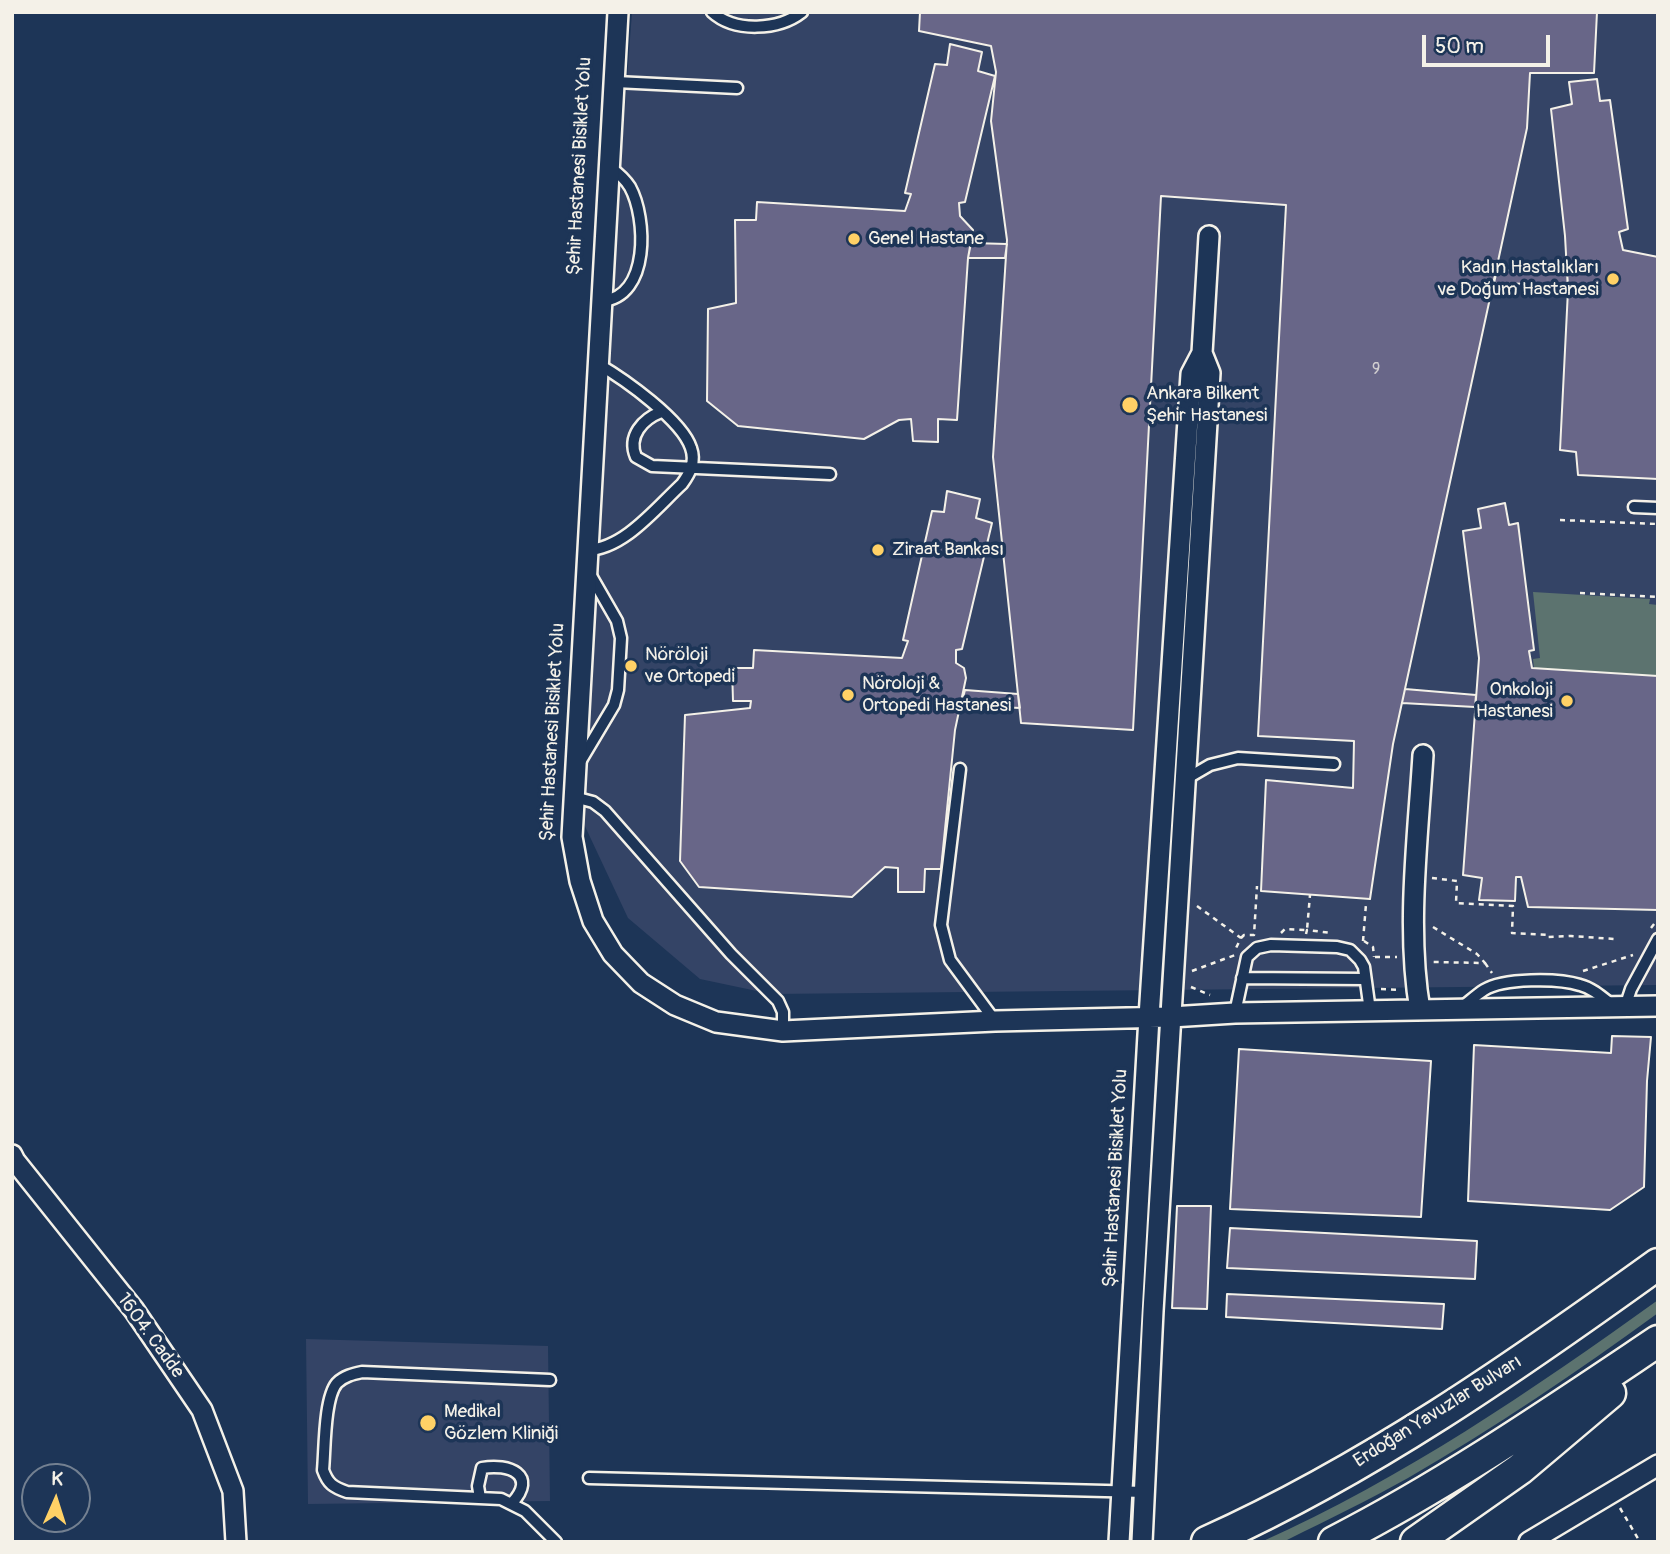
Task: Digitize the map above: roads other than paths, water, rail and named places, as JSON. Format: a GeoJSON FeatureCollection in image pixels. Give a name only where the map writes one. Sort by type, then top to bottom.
{"type":"FeatureCollection","features":[{"type":"Feature","properties":{"kind":"main road","name":"Erdoğan Yavuzlar Bulvarı"},"geometry":{"type":"LineString","coordinates":[[1207,1542],[1315,1487],[1449,1409],[1545,1345],[1658,1264]]}},
{"type":"Feature","properties":{"kind":"main road"},"geometry":{"type":"LineString","coordinates":[[1334,1542],[1399,1508],[1482,1458],[1658,1341]]}},
{"type":"Feature","properties":{"kind":"main road"},"geometry":{"type":"LineString","coordinates":[[1416,1542],[1520,1469],[1658,1353]]}},
{"type":"Feature","properties":{"kind":"street"},"geometry":{"type":"LineString","coordinates":[[618,12],[572,837],[580,881],[593,921],[613,954],[641,983],[675,1005],[716,1022],[783,1031],[1236,1013],[1658,1006]]}},
{"type":"Feature","properties":{"kind":"street"},"geometry":{"type":"LineString","coordinates":[[1119,1542],[1149,1017],[1191,374],[1202,353],[1209,236]]}},
{"type":"Feature","properties":{"kind":"street"},"geometry":{"type":"LineString","coordinates":[[1142,1542],[1210,373],[1202,353]]}},
{"type":"Feature","properties":{"kind":"street"},"geometry":{"type":"LineString","coordinates":[[1420,1010],[1415,981],[1414,937],[1423,755]]}},
{"type":"Feature","properties":{"kind":"street","name":"1604. Cadde"},"geometry":{"type":"LineString","coordinates":[[12,1155],[134,1310],[202,1410],[233,1491],[236,1542]]}},
{"type":"Feature","properties":{"kind":"street"},"geometry":{"type":"LineString","coordinates":[[1529,1542],[1658,1465]]}},
{"type":"Feature","properties":{"kind":"lane"},"geometry":{"type":"LineString","coordinates":[[712,12],[733,24],[773,26],[785,23],[802,12]]}},
{"type":"Feature","properties":{"kind":"lane"},"geometry":{"type":"LineString","coordinates":[[616,82],[737,88]]}},
{"type":"Feature","properties":{"kind":"lane"},"geometry":{"type":"LineString","coordinates":[[602,301],[620,297],[629,289],[639,265],[640,252],[637,203],[628,183],[610,167]]}},
{"type":"Feature","properties":{"kind":"lane"},"geometry":{"type":"LineString","coordinates":[[576,768],[614,705],[618,690],[621,638],[617,621],[586,560],[622,538],[682,484],[692,468],[691,446],[678,427],[629,383],[598,364]]}},
{"type":"Feature","properties":{"kind":"lane"},"geometry":{"type":"LineString","coordinates":[[661,412],[645,421],[639,428],[633,447],[636,457],[652,466],[830,474]]}},
{"type":"Feature","properties":{"kind":"lane"},"geometry":{"type":"LineString","coordinates":[[1634,507],[1658,508]]}},
{"type":"Feature","properties":{"kind":"lane"},"geometry":{"type":"LineString","coordinates":[[1186,779],[1210,765],[1238,758],[1334,764]]}},
{"type":"Feature","properties":{"kind":"lane"},"geometry":{"type":"LineString","coordinates":[[960,769],[940,925],[950,960],[995,1021]]}},
{"type":"Feature","properties":{"kind":"lane"},"geometry":{"type":"LineString","coordinates":[[574,797],[593,802],[605,811],[731,954],[778,1001],[783,1012],[783,1031]]}},
{"type":"Feature","properties":{"kind":"lane"},"geometry":{"type":"LineString","coordinates":[[1620,1007],[1631,989],[1653,937]]}},
{"type":"Feature","properties":{"kind":"lane"},"geometry":{"type":"LineString","coordinates":[[1236,1013],[1244,963],[1251,952],[1271,945],[1344,948],[1360,960],[1366,979],[1370,1011]]}},
{"type":"Feature","properties":{"kind":"lane"},"geometry":{"type":"LineString","coordinates":[[1242,978],[1366,979]]}},
{"type":"Feature","properties":{"kind":"lane"},"geometry":{"type":"LineString","coordinates":[[550,1380],[362,1372],[350,1374],[336,1384],[329,1399],[323,1470],[332,1487],[347,1492],[501,1499],[525,1511],[556,1542]]}},
{"type":"Feature","properties":{"kind":"lane"},"geometry":{"type":"LineString","coordinates":[[480,1498],[478,1486],[482,1468],[509,1467],[519,1473],[522,1484],[520,1494],[512,1503]]}},
{"type":"Feature","properties":{"kind":"lane"},"geometry":{"type":"LineString","coordinates":[[589,1478],[1145,1492]]}},
{"type":"Feature","properties":{"kind":"place","name":"Genel Hastane"},"geometry":{"type":"Point","coordinates":[854,239]}},
{"type":"Feature","properties":{"kind":"place","name":"Kadın Hastalıkları ve Doğum Hastanesi"},"geometry":{"type":"Point","coordinates":[1613,279]}},
{"type":"Feature","properties":{"kind":"place","name":"Ankara Bilkent Şehir Hastanesi"},"geometry":{"type":"Point","coordinates":[1130,405]}},
{"type":"Feature","properties":{"kind":"place","name":"Ziraat Bankası"},"geometry":{"type":"Point","coordinates":[878,550]}},
{"type":"Feature","properties":{"kind":"place","name":"Nöröloji ve Ortopedi"},"geometry":{"type":"Point","coordinates":[631,666]}},
{"type":"Feature","properties":{"kind":"place","name":"Nöroloji & Ortopedi Hastanesi"},"geometry":{"type":"Point","coordinates":[848,695]}},
{"type":"Feature","properties":{"kind":"place","name":"Onkoloji Hastanesi"},"geometry":{"type":"Point","coordinates":[1567,701]}},
{"type":"Feature","properties":{"kind":"place","name":"Medikal Gözlem Kliniği"},"geometry":{"type":"Point","coordinates":[428,1423]}}]}
